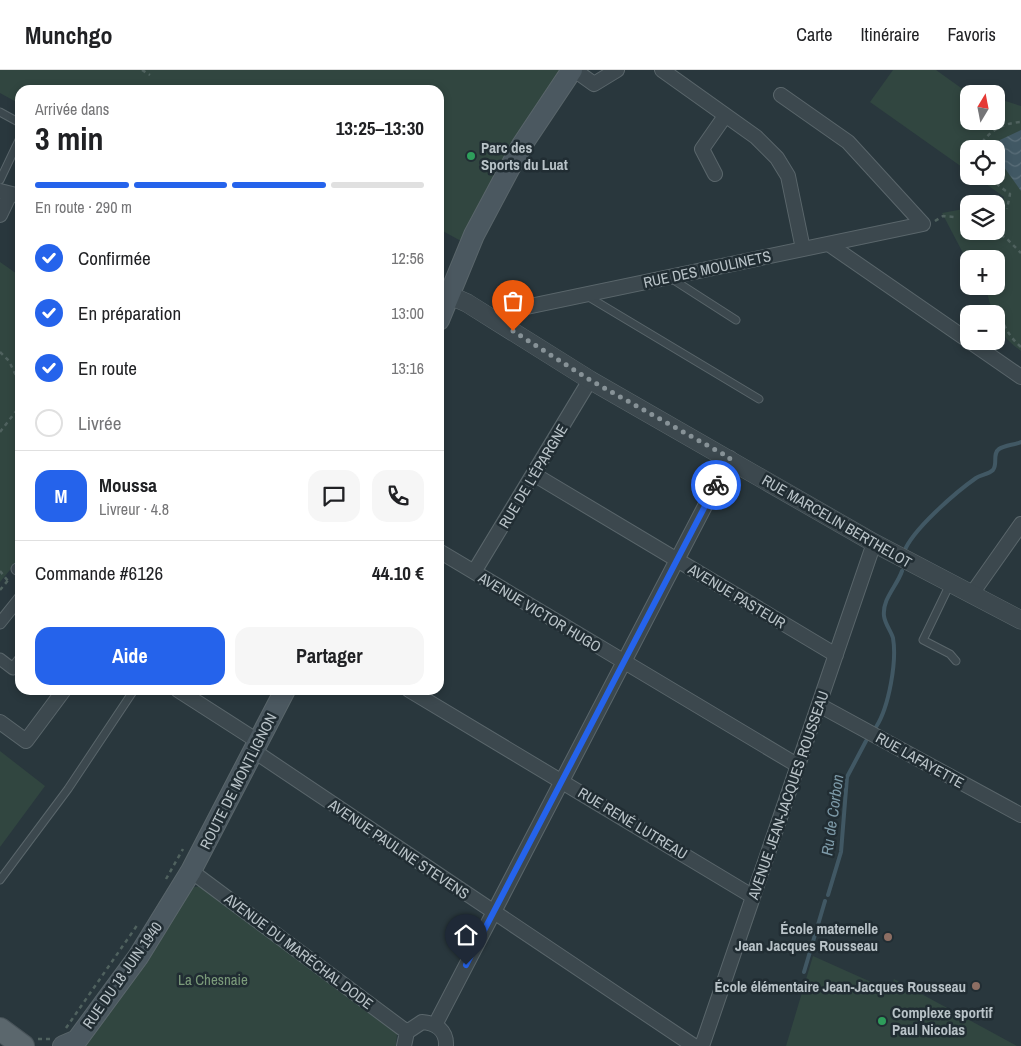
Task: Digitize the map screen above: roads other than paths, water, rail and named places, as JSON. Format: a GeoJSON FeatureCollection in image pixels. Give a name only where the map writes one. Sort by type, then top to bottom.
{"type":"FeatureCollection","features":[{"type":"Feature","properties":{"kind":"main road"},"geometry":{"type":"LineString","coordinates":[[444,293],[522,145],[551,104],[579,71]]}},
{"type":"Feature","properties":{"kind":"main road","name":"ROUTE DE MONTLIGNON"},"geometry":{"type":"LineString","coordinates":[[191,871],[282,695]]}},
{"type":"Feature","properties":{"kind":"main road","name":"RUE DU 18 JUIN 1940"},"geometry":{"type":"LineString","coordinates":[[70,1040],[138,958],[191,871]]}},
{"type":"Feature","properties":{"kind":"main road"},"geometry":{"type":"LineString","coordinates":[[0,1029],[23,1046]]}},
{"type":"Feature","properties":{"kind":"street"},"geometry":{"type":"LineString","coordinates":[[579,71],[594,84],[617,70]]}},
{"type":"Feature","properties":{"kind":"street"},"geometry":{"type":"LineString","coordinates":[[662,70],[756,138],[777,158],[788,176],[803,249]]}},
{"type":"Feature","properties":{"kind":"street","name":"RUE DES MOULINETS"},"geometry":{"type":"LineString","coordinates":[[497,321],[502,312],[830,245],[928,222],[848,142],[781,95]]}},
{"type":"Feature","properties":{"kind":"street"},"geometry":{"type":"LineString","coordinates":[[715,174],[702,149],[725,116]]}},
{"type":"Feature","properties":{"kind":"street"},"geometry":{"type":"LineString","coordinates":[[0,215],[10,194]]}},
{"type":"Feature","properties":{"kind":"street"},"geometry":{"type":"LineString","coordinates":[[830,245],[960,335]]}},
{"type":"Feature","properties":{"kind":"street","name":"RUE MARCELIN BERTHELOT"},"geometry":{"type":"LineString","coordinates":[[444,293],[467,303],[590,380],[730,458],[874,543],[970,595],[1021,620]]}},
{"type":"Feature","properties":{"kind":"street"},"geometry":{"type":"LineString","coordinates":[[982,350],[1021,377]]}},
{"type":"Feature","properties":{"kind":"street","name":"RUE DE L'ÉPARGNE"},"geometry":{"type":"LineString","coordinates":[[474,572],[535,475],[590,380]]}},
{"type":"Feature","properties":{"kind":"street"},"geometry":{"type":"LineString","coordinates":[[435,1025],[730,458]]}},
{"type":"Feature","properties":{"kind":"street","name":"AVENUE PASTEUR"},"geometry":{"type":"LineString","coordinates":[[535,475],[836,655]]}},
{"type":"Feature","properties":{"kind":"street"},"geometry":{"type":"LineString","coordinates":[[970,595],[1021,524]]}},
{"type":"Feature","properties":{"kind":"street","name":"AVENUE JEAN-JACQUES ROUSSEAU"},"geometry":{"type":"LineString","coordinates":[[702,1046],[796,765],[819,705],[874,543]]}},
{"type":"Feature","properties":{"kind":"street","name":"AVENUE VICTOR HUGO"},"geometry":{"type":"LineString","coordinates":[[444,554],[796,765]]}},
{"type":"Feature","properties":{"kind":"street"},"geometry":{"type":"LineString","coordinates":[[0,623],[15,604]]}},
{"type":"Feature","properties":{"kind":"street"},"geometry":{"type":"LineString","coordinates":[[0,659],[13,669],[15,666]]}},
{"type":"Feature","properties":{"kind":"street"},"geometry":{"type":"LineString","coordinates":[[0,722],[26,741],[60,695]]}},
{"type":"Feature","properties":{"kind":"street","name":"AVENUE PAULINE STEVENS"},"geometry":{"type":"LineString","coordinates":[[185,695],[256,747],[493,912],[694,1046]]}},
{"type":"Feature","properties":{"kind":"street","name":"RUE RENÉ LUTREAU"},"geometry":{"type":"LineString","coordinates":[[417,695],[752,896]]}},
{"type":"Feature","properties":{"kind":"street","name":"RUE LAFAYETTE"},"geometry":{"type":"LineString","coordinates":[[819,705],[1021,815]]}},
{"type":"Feature","properties":{"kind":"street","name":"AVENUE DU MARÉCHAL DODE"},"geometry":{"type":"LineString","coordinates":[[191,871],[407,1032]]}},
{"type":"Feature","properties":{"kind":"street"},"geometry":{"type":"LineString","coordinates":[[404,1046],[407,1032],[414,1025],[422,1022],[435,1025],[445,1037],[446,1046]]}},
{"type":"Feature","properties":{"kind":"lane"},"geometry":{"type":"LineString","coordinates":[[0,112],[15,120]]}},
{"type":"Feature","properties":{"kind":"lane"},"geometry":{"type":"LineString","coordinates":[[0,180],[15,148]]}},
{"type":"Feature","properties":{"kind":"lane"},"geometry":{"type":"LineString","coordinates":[[669,277],[736,320]]}},
{"type":"Feature","properties":{"kind":"lane"},"geometry":{"type":"LineString","coordinates":[[584,295],[759,399]]}},
{"type":"Feature","properties":{"kind":"lane"},"geometry":{"type":"LineString","coordinates":[[950,584],[923,640],[950,654],[956,660]]}},
{"type":"Feature","properties":{"kind":"lane"},"geometry":{"type":"LineString","coordinates":[[0,880],[68,789],[131,695]]}},
{"type":"Feature","properties":{"kind":"water"},"geometry":{"type":"Polygon","coordinates":[[[1021,130],[1021,191],[1005,168],[1005,140],[1000,140],[1021,130]]]}},
{"type":"Feature","properties":{"kind":"waterway","name":"Ru de Corbon"},"geometry":{"type":"LineString","coordinates":[[904,552],[916,533],[957,492],[976,478],[993,470],[996,454],[999,449],[1021,442]]}},
{"type":"Feature","properties":{"kind":"waterway","name":"Ru de Corbon"},"geometry":{"type":"LineString","coordinates":[[876,727],[885,708],[891,684],[894,659],[893,638],[884,616],[884,610],[887,598],[902,571]]}},
{"type":"Feature","properties":{"kind":"waterway","name":"Ru de Corbon"},"geometry":{"type":"LineString","coordinates":[[828,895],[841,852],[847,777],[866,741]]}},
{"type":"Feature","properties":{"kind":"waterway","name":"Ru de Corbon"},"geometry":{"type":"LineString","coordinates":[[804,972],[825,901]]}},
{"type":"Feature","properties":{"kind":"place","name":"Parc des Sports du Luat"},"geometry":{"type":"Point","coordinates":[471,156]}},
{"type":"Feature","properties":{"kind":"place","name":"École maternelle Jean Jacques Rousseau"},"geometry":{"type":"Point","coordinates":[888,937]}},
{"type":"Feature","properties":{"kind":"place","name":"École élémentaire Jean-Jacques Rousseau"},"geometry":{"type":"Point","coordinates":[976,986]}},
{"type":"Feature","properties":{"kind":"place","name":"Complexe sportif Paul Nicolas"},"geometry":{"type":"Point","coordinates":[882,1021]}},
{"type":"Feature","properties":{"kind":"park label","name":"La Chesnaie"},"geometry":{"type":"Point","coordinates":[213,979]}}]}
